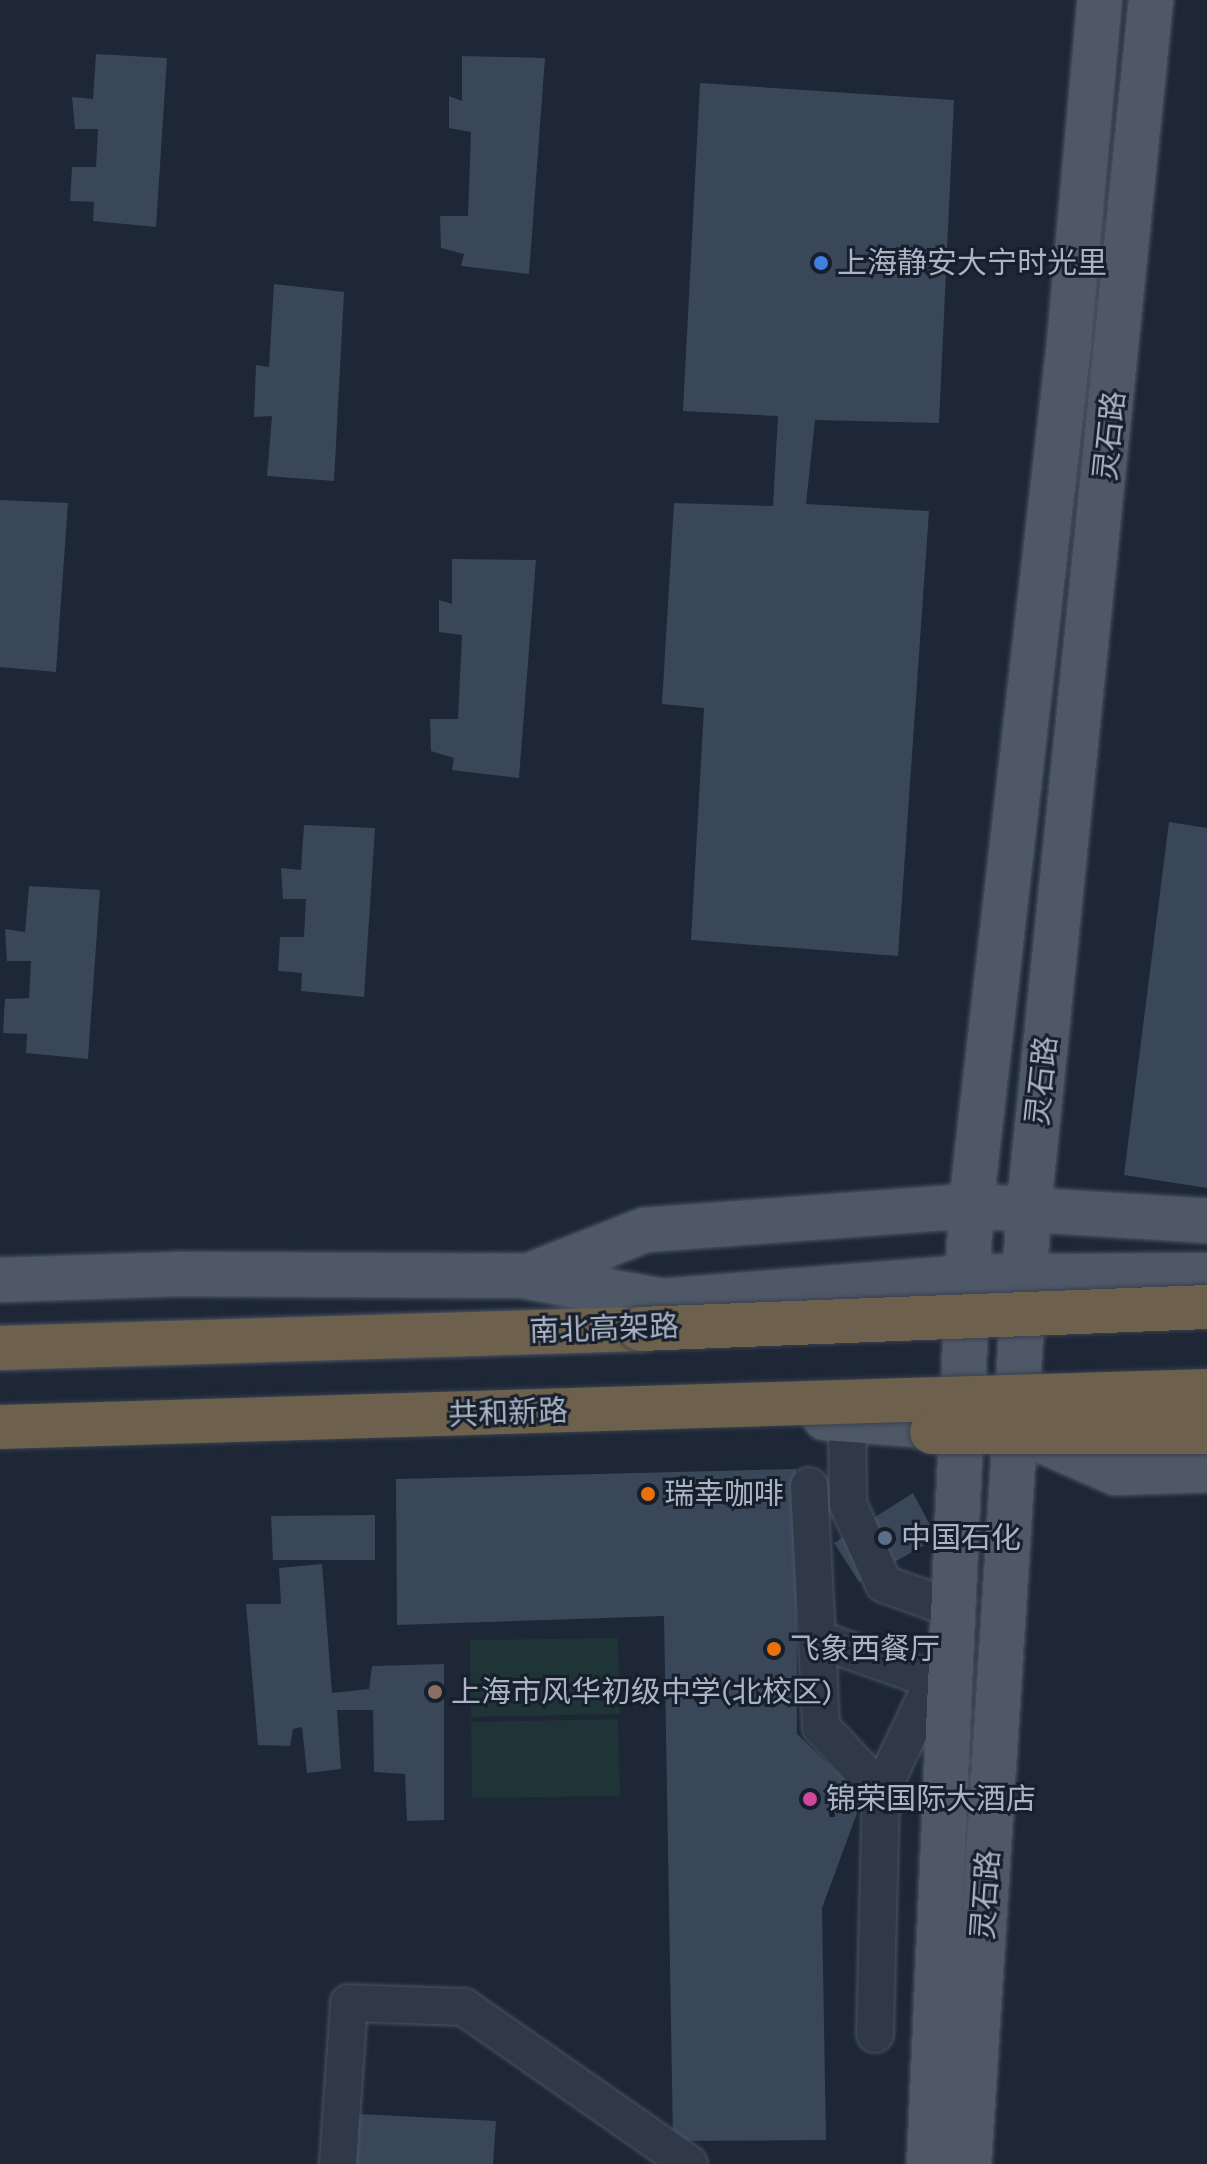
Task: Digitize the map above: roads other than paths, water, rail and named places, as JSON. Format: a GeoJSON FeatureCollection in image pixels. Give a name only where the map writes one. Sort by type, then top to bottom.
{"type":"FeatureCollection","features":[{"type":"Feature","properties":{"kind":"highway","name":"南北高架路"},"geometry":{"type":"LineString","coordinates":[[0,1348],[1207,1307]]}},
{"type":"Feature","properties":{"kind":"highway"},"geometry":{"type":"LineString","coordinates":[[0,1429],[1207,1391]]}},
{"type":"Feature","properties":{"kind":"highway"},"geometry":{"type":"LineString","coordinates":[[647,1409],[932,1432],[1207,1432]]}},
{"type":"Feature","properties":{"kind":"main road","name":"灵石路"},"geometry":{"type":"LineString","coordinates":[[929,2164],[942,1683],[954,1609],[971,1206],[1069,344],[1100,0]]}},
{"type":"Feature","properties":{"kind":"main road","name":"灵石路"},"geometry":{"type":"LineString","coordinates":[[969,2164],[1029,1207],[1151,0]]}},
{"type":"Feature","properties":{"kind":"main road"},"geometry":{"type":"LineString","coordinates":[[528,1276],[645,1230],[971,1206],[1029,1207],[1207,1221]]}},
{"type":"Feature","properties":{"kind":"main road"},"geometry":{"type":"LineString","coordinates":[[0,1280],[177,1274],[528,1276],[663,1301],[969,1277],[1207,1275]]}},
{"type":"Feature","properties":{"kind":"main road","name":"共和新路"},"geometry":{"type":"LineString","coordinates":[[0,1429],[671,1407],[962,1429],[1016,1430],[1098,1404],[1207,1400]]}},
{"type":"Feature","properties":{"kind":"main road","name":"共和新路"},"geometry":{"type":"LineString","coordinates":[[1016,1430],[1116,1473],[1207,1470]]}},
{"type":"Feature","properties":{"kind":"lane"},"geometry":{"type":"LineString","coordinates":[[847,1420],[848,1504],[884,1584],[954,1609]]}},
{"type":"Feature","properties":{"kind":"lane"},"geometry":{"type":"LineString","coordinates":[[809,1486],[821,1727],[881,1791]]}},
{"type":"Feature","properties":{"kind":"lane"},"geometry":{"type":"LineString","coordinates":[[817,1639],[942,1683],[881,1791],[875,2034]]}},
{"type":"Feature","properties":{"kind":"lane"},"geometry":{"type":"LineString","coordinates":[[338,2164],[349,2003],[464,2007],[689,2164]]}},
{"type":"Feature","properties":{"kind":"place","name":"上海静安大宁时光里"},"geometry":{"type":"Point","coordinates":[821,263]}},
{"type":"Feature","properties":{"kind":"place","name":"瑞幸咖啡"},"geometry":{"type":"Point","coordinates":[648,1494]}},
{"type":"Feature","properties":{"kind":"place","name":"中国石化"},"geometry":{"type":"Point","coordinates":[885,1538]}},
{"type":"Feature","properties":{"kind":"place","name":"飞象西餐厅"},"geometry":{"type":"Point","coordinates":[774,1649]}},
{"type":"Feature","properties":{"kind":"place","name":"上海市风华初级中学(北校区)"},"geometry":{"type":"Point","coordinates":[435,1692]}},
{"type":"Feature","properties":{"kind":"place","name":"锦荣国际大酒店"},"geometry":{"type":"Point","coordinates":[810,1799]}}]}
